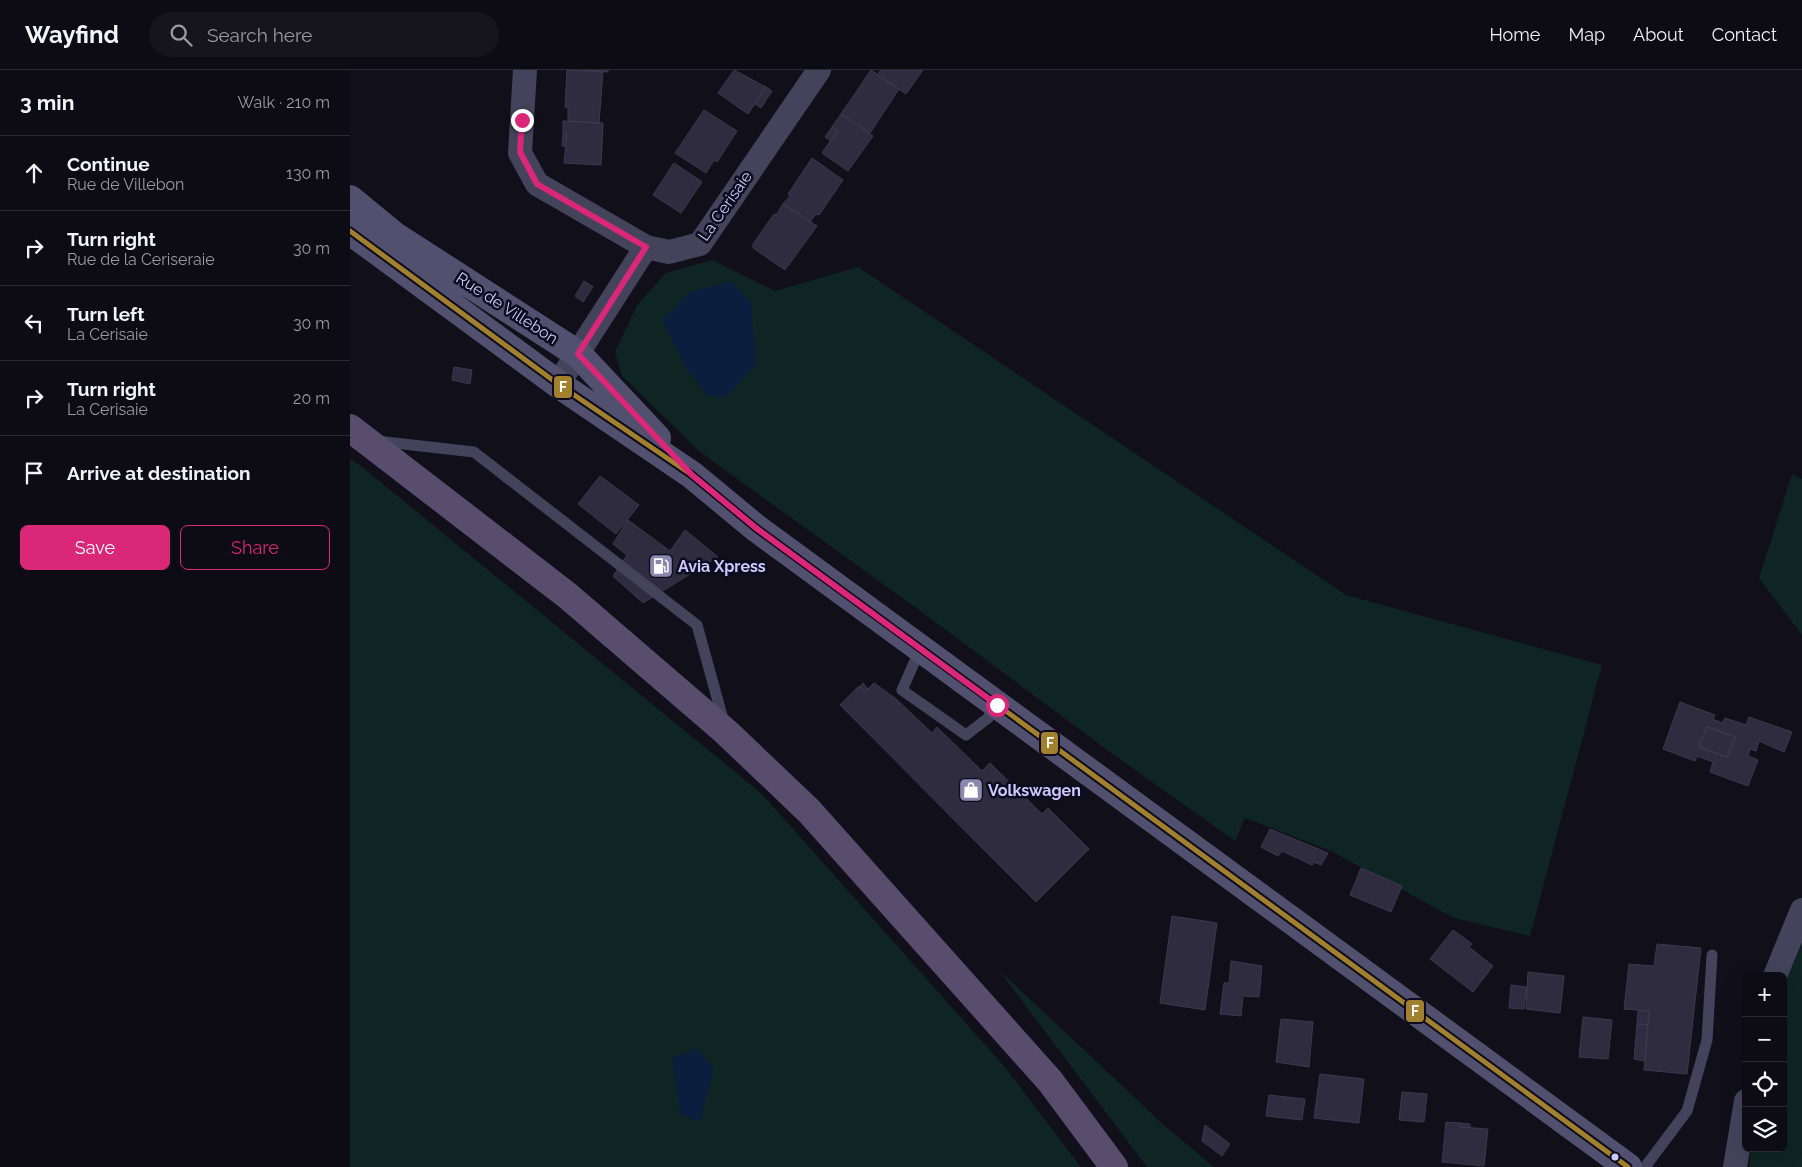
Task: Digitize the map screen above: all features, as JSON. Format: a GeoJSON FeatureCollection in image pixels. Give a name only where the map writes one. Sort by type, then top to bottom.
{"type":"FeatureCollection","features":[{"type":"Feature","properties":{"kind":"main road","name":"Rue de Villebon"},"geometry":{"type":"LineString","coordinates":[[350,199],[395,236],[578,354],[692,475]]}},
{"type":"Feature","properties":{"kind":"main road","name":"Rue de Villebon"},"geometry":{"type":"LineString","coordinates":[[350,231],[558,384],[692,475],[756,528],[1628,1167]]}},
{"type":"Feature","properties":{"kind":"main road"},"geometry":{"type":"LineString","coordinates":[[358,434],[568,596],[726,732],[809,812],[1043,1073],[1114,1167]]}},
{"type":"Feature","properties":{"kind":"street","name":"La Cerisaie"},"geometry":{"type":"LineString","coordinates":[[525,70],[520,152],[537,184],[646,247],[669,252],[700,244],[819,70]]}},
{"type":"Feature","properties":{"kind":"street"},"geometry":{"type":"LineString","coordinates":[[558,384],[646,247]]}},
{"type":"Feature","properties":{"kind":"street"},"geometry":{"type":"LineString","coordinates":[[1777,972],[1802,910]]}},
{"type":"Feature","properties":{"kind":"street"},"geometry":{"type":"LineString","coordinates":[[1735,1167],[1745,1107]]}},
{"type":"Feature","properties":{"kind":"lane"},"geometry":{"type":"LineString","coordinates":[[358,434],[474,452],[697,625],[726,732]]}},
{"type":"Feature","properties":{"kind":"lane"},"geometry":{"type":"LineString","coordinates":[[922,650],[902,690],[966,736],[988,718],[997,705]]}},
{"type":"Feature","properties":{"kind":"lane"},"geometry":{"type":"LineString","coordinates":[[1645,1167],[1688,1111],[1707,1040],[1712,955]]}},
{"type":"Feature","properties":{"kind":"green space"},"geometry":{"type":"Polygon","coordinates":[[[712,260],[775,291],[858,267],[1346,595],[1602,665],[1530,936],[1454,918],[1331,851],[1245,818],[1235,841],[1114,755],[919,610],[700,452],[622,376],[615,352],[637,305],[666,273],[712,260]]]}},
{"type":"Feature","properties":{"kind":"green space"},"geometry":{"type":"Polygon","coordinates":[[[350,459],[361,466],[762,794],[1004,1066],[1081,1167],[350,1167],[350,459]]]}},
{"type":"Feature","properties":{"kind":"green space"},"geometry":{"type":"Polygon","coordinates":[[[1792,474],[1802,479],[1802,635],[1759,578],[1792,474]]]}},
{"type":"Feature","properties":{"kind":"green space"},"geometry":{"type":"Polygon","coordinates":[[[1802,930],[1802,1167],[1749,1167],[1751,1152],[1787,1152],[1787,972],[1785,972],[1802,930]]]}},
{"type":"Feature","properties":{"kind":"green space"},"geometry":{"type":"Polygon","coordinates":[[[998,969],[1164,1125],[1214,1167],[1147,1167],[998,969]]]}},
{"type":"Feature","properties":{"kind":"water"},"geometry":{"type":"Polygon","coordinates":[[[730,281],[751,302],[756,364],[726,397],[708,396],[686,368],[662,320],[690,292],[730,281]]]}},
{"type":"Feature","properties":{"kind":"water"},"geometry":{"type":"Polygon","coordinates":[[[696,1049],[714,1068],[700,1121],[681,1116],[672,1058],[696,1049]]]}},
{"type":"Feature","properties":{"kind":"building"},"geometry":{"type":"Polygon","coordinates":[[[567,70],[603,72],[599,123],[568,121],[568,107],[565,107],[567,70]]]}},
{"type":"Feature","properties":{"kind":"building"},"geometry":{"type":"Polygon","coordinates":[[[581,70],[608,70],[608,72],[581,70]]]}},
{"type":"Feature","properties":{"kind":"building"},"geometry":{"type":"Polygon","coordinates":[[[734,70],[766,87],[748,114],[718,93],[734,70]]]}},
{"type":"Feature","properties":{"kind":"building"},"geometry":{"type":"Polygon","coordinates":[[[871,70],[899,89],[870,133],[841,114],[871,70]]]}},
{"type":"Feature","properties":{"kind":"building"},"geometry":{"type":"Polygon","coordinates":[[[881,70],[923,70],[906,94],[877,75],[881,70]]]}},
{"type":"Feature","properties":{"kind":"building"},"geometry":{"type":"Polygon","coordinates":[[[766,87],[772,91],[761,108],[755,104],[766,87]]]}},
{"type":"Feature","properties":{"kind":"building"},"geometry":{"type":"Polygon","coordinates":[[[704,110],[737,131],[717,162],[714,160],[706,173],[675,153],[704,110]]]}},
{"type":"Feature","properties":{"kind":"building"},"geometry":{"type":"Polygon","coordinates":[[[841,114],[873,136],[848,171],[822,153],[838,130],[832,127],[841,114]]]}},
{"type":"Feature","properties":{"kind":"building"},"geometry":{"type":"Polygon","coordinates":[[[563,121],[603,123],[601,165],[564,163],[567,134],[563,134],[563,121]]]}},
{"type":"Feature","properties":{"kind":"building"},"geometry":{"type":"Polygon","coordinates":[[[832,127],[838,130],[831,141],[825,137],[832,127]]]}},
{"type":"Feature","properties":{"kind":"building"},"geometry":{"type":"Polygon","coordinates":[[[563,134],[567,134],[565,146],[562,146],[563,134]]]}},
{"type":"Feature","properties":{"kind":"building"},"geometry":{"type":"Polygon","coordinates":[[[812,158],[843,180],[819,215],[816,214],[810,222],[783,204],[790,196],[788,194],[812,158]]]}},
{"type":"Feature","properties":{"kind":"building"},"geometry":{"type":"Polygon","coordinates":[[[674,163],[702,182],[681,213],[653,195],[674,163]]]}},
{"type":"Feature","properties":{"kind":"building"},"geometry":{"type":"Polygon","coordinates":[[[783,204],[817,226],[785,270],[753,248],[753,244],[783,204]]]}},
{"type":"Feature","properties":{"kind":"building"},"geometry":{"type":"Polygon","coordinates":[[[584,281],[593,287],[583,302],[575,296],[584,281]]]}},
{"type":"Feature","properties":{"kind":"building"},"geometry":{"type":"Polygon","coordinates":[[[454,367],[472,370],[470,384],[452,380],[454,367]]]}},
{"type":"Feature","properties":{"kind":"building"},"geometry":{"type":"Polygon","coordinates":[[[600,476],[639,505],[616,534],[578,504],[600,476]]]}},
{"type":"Feature","properties":{"kind":"building","name":"Avia Xpress"},"geometry":{"type":"Polygon","coordinates":[[[628,520],[670,551],[685,530],[718,557],[643,603],[613,576],[627,555],[613,544],[628,520]]]}},
{"type":"Feature","properties":{"kind":"building"},"geometry":{"type":"Polygon","coordinates":[[[863,683],[868,689],[865,692],[860,687],[863,683]]]}},
{"type":"Feature","properties":{"kind":"building","name":"Volkswagen"},"geometry":{"type":"Polygon","coordinates":[[[874,683],[895,698],[932,733],[937,727],[982,771],[990,763],[1042,814],[1048,808],[1089,849],[1036,902],[840,705],[859,686],[865,692],[874,683]]]}},
{"type":"Feature","properties":{"kind":"building"},"geometry":{"type":"Polygon","coordinates":[[[1680,702],[1715,715],[1713,719],[1722,723],[1725,718],[1746,725],[1749,717],[1792,732],[1784,752],[1759,741],[1756,751],[1750,749],[1748,756],[1758,760],[1748,786],[1710,772],[1713,762],[1697,756],[1695,761],[1663,749],[1680,702]],[[1707,727],[1699,747],[1727,757],[1736,737],[1707,727]]]}},
{"type":"Feature","properties":{"kind":"building"},"geometry":{"type":"Polygon","coordinates":[[[1707,727],[1736,737],[1727,757],[1699,747],[1707,727]]]}},
{"type":"Feature","properties":{"kind":"building"},"geometry":{"type":"Polygon","coordinates":[[[1270,829],[1328,853],[1321,865],[1314,862],[1312,865],[1282,851],[1278,856],[1261,847],[1270,829]]]}},
{"type":"Feature","properties":{"kind":"building"},"geometry":{"type":"Polygon","coordinates":[[[1361,868],[1402,886],[1391,912],[1350,895],[1361,868]]]}},
{"type":"Feature","properties":{"kind":"building"},"geometry":{"type":"Polygon","coordinates":[[[1172,916],[1217,923],[1205,1010],[1160,1003],[1172,916]]]}},
{"type":"Feature","properties":{"kind":"building"},"geometry":{"type":"Polygon","coordinates":[[[1453,930],[1472,944],[1469,947],[1493,966],[1473,992],[1430,959],[1453,930]]]}},
{"type":"Feature","properties":{"kind":"building"},"geometry":{"type":"Polygon","coordinates":[[[1657,944],[1701,948],[1687,1074],[1644,1070],[1649,1011],[1624,1009],[1629,964],[1654,966],[1657,944]]]}},
{"type":"Feature","properties":{"kind":"building"},"geometry":{"type":"Polygon","coordinates":[[[1231,961],[1262,966],[1259,997],[1243,996],[1241,1016],[1220,1014],[1224,983],[1229,983],[1231,961]]]}},
{"type":"Feature","properties":{"kind":"building"},"geometry":{"type":"Polygon","coordinates":[[[1528,972],[1564,976],[1560,1013],[1526,1009],[1528,972]]]}},
{"type":"Feature","properties":{"kind":"building"},"geometry":{"type":"Polygon","coordinates":[[[1511,985],[1527,987],[1524,1009],[1509,1008],[1511,985]]]}},
{"type":"Feature","properties":{"kind":"building"},"geometry":{"type":"Polygon","coordinates":[[[1638,1011],[1649,1011],[1648,1025],[1637,1024],[1638,1011]]]}},
{"type":"Feature","properties":{"kind":"building"},"geometry":{"type":"Polygon","coordinates":[[[1583,1017],[1612,1020],[1608,1059],[1579,1057],[1583,1017]]]}},
{"type":"Feature","properties":{"kind":"building"},"geometry":{"type":"Polygon","coordinates":[[[1281,1019],[1313,1022],[1309,1067],[1276,1062],[1281,1019]]]}},
{"type":"Feature","properties":{"kind":"building"},"geometry":{"type":"Polygon","coordinates":[[[1637,1024],[1648,1025],[1645,1061],[1634,1059],[1637,1024]]]}},
{"type":"Feature","properties":{"kind":"building"},"geometry":{"type":"Polygon","coordinates":[[[1320,1074],[1364,1079],[1359,1123],[1314,1118],[1320,1074]]]}},
{"type":"Feature","properties":{"kind":"building"},"geometry":{"type":"Polygon","coordinates":[[[1402,1092],[1427,1094],[1424,1122],[1399,1120],[1402,1092]]]}},
{"type":"Feature","properties":{"kind":"building"},"geometry":{"type":"Polygon","coordinates":[[[1269,1095],[1305,1099],[1302,1120],[1266,1116],[1269,1095]]]}},
{"type":"Feature","properties":{"kind":"building"},"geometry":{"type":"Polygon","coordinates":[[[1446,1122],[1460,1123],[1460,1127],[1488,1129],[1484,1166],[1442,1162],[1446,1122]]]}},
{"type":"Feature","properties":{"kind":"building"},"geometry":{"type":"Polygon","coordinates":[[[1460,1123],[1470,1124],[1470,1128],[1460,1127],[1460,1123]]]}},
{"type":"Feature","properties":{"kind":"building"},"geometry":{"type":"Polygon","coordinates":[[[1205,1125],[1230,1144],[1222,1156],[1202,1141],[1205,1125]]]}},
{"type":"Feature","properties":{"kind":"transit line","name":"F"},"geometry":{"type":"LineString","coordinates":[[350,231],[558,384],[692,475],[756,528],[1628,1167]]}},
{"type":"Feature","properties":{"kind":"place","name":"Avia Xpress"},"geometry":{"type":"Point","coordinates":[661,566]}},
{"type":"Feature","properties":{"kind":"place","name":"Volkswagen"},"geometry":{"type":"Point","coordinates":[971,790]}},
{"type":"Feature","properties":{"kind":"route"},"geometry":{"type":"LineString","coordinates":[[522,120],[520,152],[537,184],[646,247],[578,354],[692,475],[756,528],[997,705]]}}]}
